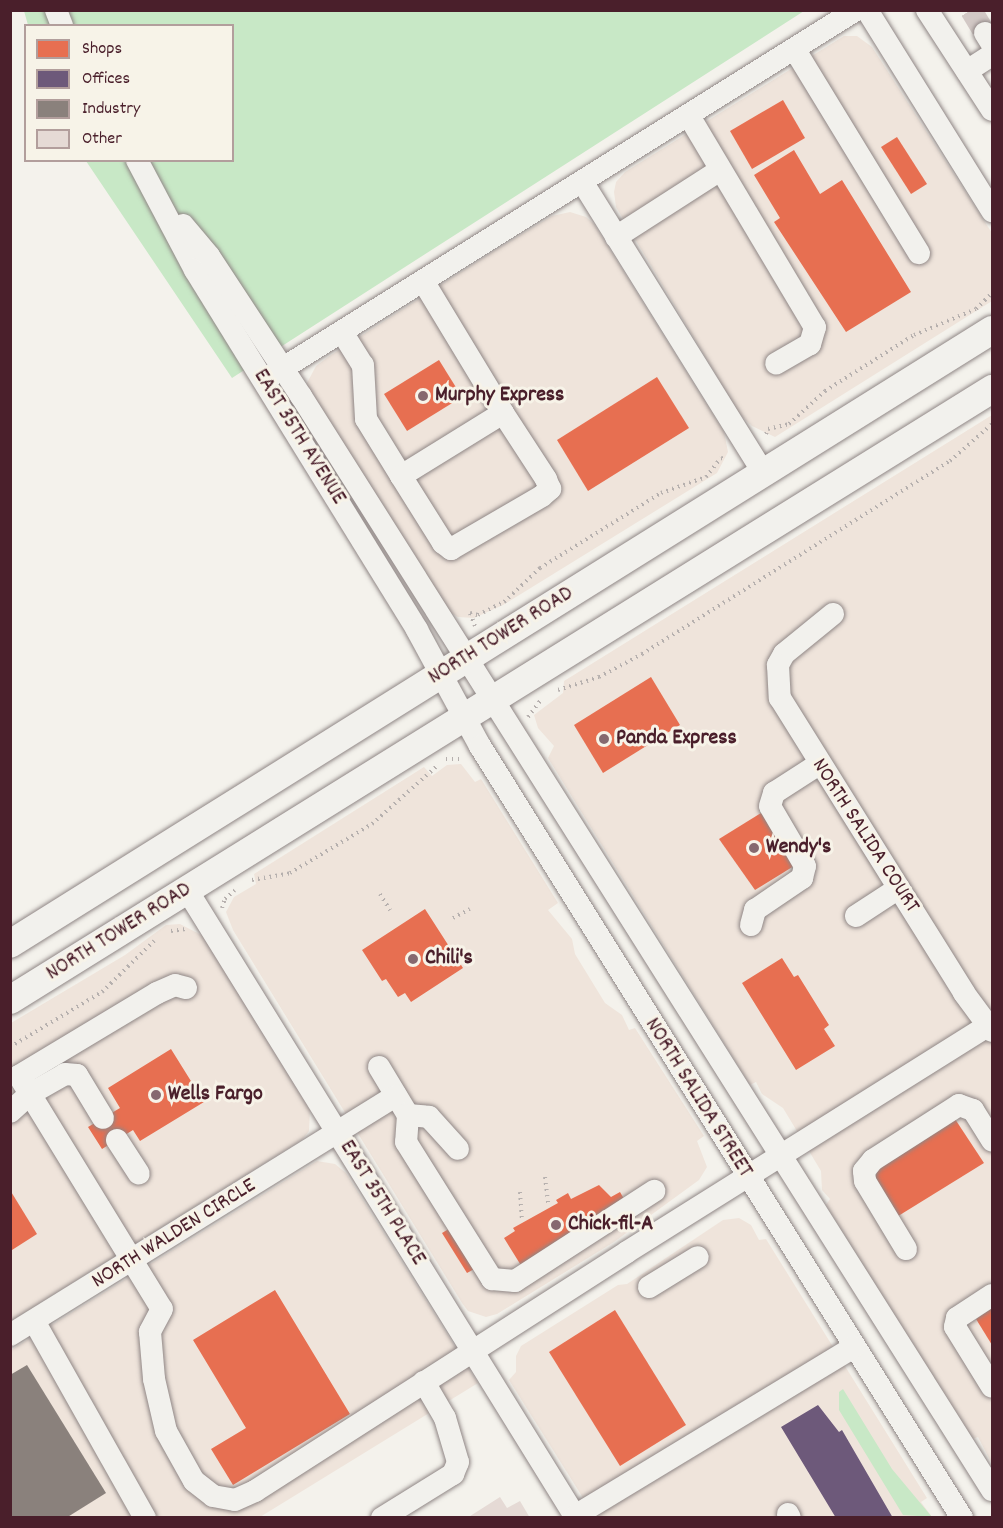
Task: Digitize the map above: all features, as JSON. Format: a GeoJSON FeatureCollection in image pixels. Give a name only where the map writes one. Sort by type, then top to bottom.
{"type":"FeatureCollection","features":[{"type":"Feature","properties":{"kind":"main road"},"geometry":{"type":"LineString","coordinates":[[912,380],[993,312]]}},
{"type":"Feature","properties":{"kind":"main road","name":"NORTH TOWER ROAD"},"geometry":{"type":"LineString","coordinates":[[10,944],[993,330]]}},
{"type":"Feature","properties":{"kind":"main road","name":"NORTH TOWER ROAD"},"geometry":{"type":"LineString","coordinates":[[10,1000],[993,389]]}},
{"type":"Feature","properties":{"kind":"street"},"geometry":{"type":"LineString","coordinates":[[927,10],[993,110]]}},
{"type":"Feature","properties":{"kind":"street"},"geometry":{"type":"LineString","coordinates":[[264,380],[795,50],[868,12],[993,211]]}},
{"type":"Feature","properties":{"kind":"street"},"geometry":{"type":"LineString","coordinates":[[795,50],[919,252]]}},
{"type":"Feature","properties":{"kind":"street"},"geometry":{"type":"LineString","coordinates":[[968,71],[993,55]]}},
{"type":"Feature","properties":{"kind":"street"},"geometry":{"type":"LineString","coordinates":[[689,116],[719,171],[814,327],[810,344],[776,364]]}},
{"type":"Feature","properties":{"kind":"street","name":"EAST 35TH AVENUE"},"geometry":{"type":"LineString","coordinates":[[138,162],[160,198],[195,270],[417,630],[440,675]]}},
{"type":"Feature","properties":{"kind":"street"},"geometry":{"type":"LineString","coordinates":[[616,237],[719,171]]}},
{"type":"Feature","properties":{"kind":"street"},"geometry":{"type":"LineString","coordinates":[[583,183],[764,474]]}},
{"type":"Feature","properties":{"kind":"street","name":"EAST 35TH AVENUE"},"geometry":{"type":"LineString","coordinates":[[160,198],[209,256],[494,700]]}},
{"type":"Feature","properties":{"kind":"street"},"geometry":{"type":"LineString","coordinates":[[342,332],[363,365],[366,419],[401,476],[451,549],[542,496],[550,489],[546,479],[423,281]]}},
{"type":"Feature","properties":{"kind":"street"},"geometry":{"type":"LineString","coordinates":[[401,476],[503,413]]}},
{"type":"Feature","properties":{"kind":"street","name":"NORTH SALIDA COURT"},"geometry":{"type":"LineString","coordinates":[[132,1260],[162,1309],[150,1332],[154,1378],[166,1431],[194,1481],[213,1496],[235,1500],[255,1491],[783,1154],[991,1028],[819,764],[780,698],[778,665],[798,643],[833,614]]}},
{"type":"Feature","properties":{"kind":"street","name":"NORTH SALIDA STREET"},"geometry":{"type":"LineString","coordinates":[[440,675],[464,718],[748,1177],[962,1518]]}},
{"type":"Feature","properties":{"kind":"street","name":"NORTH SALIDA STREET"},"geometry":{"type":"LineString","coordinates":[[494,700],[783,1154],[993,1490]]}},
{"type":"Feature","properties":{"kind":"street"},"geometry":{"type":"LineString","coordinates":[[755,916],[802,878],[805,866],[770,806],[774,793],[819,764]]}},
{"type":"Feature","properties":{"kind":"street"},"geometry":{"type":"LineString","coordinates":[[856,916],[899,888]]}},
{"type":"Feature","properties":{"kind":"street","name":"EAST 35TH PLACE"},"geometry":{"type":"LineString","coordinates":[[187,890],[474,1350],[575,1517]]}},
{"type":"Feature","properties":{"kind":"street"},"geometry":{"type":"LineString","coordinates":[[132,1260],[19,1076],[157,993],[174,985],[186,988]]}},
{"type":"Feature","properties":{"kind":"street"},"geometry":{"type":"LineString","coordinates":[[379,1067],[408,1114],[406,1142],[492,1279],[515,1281],[654,1191]]}},
{"type":"Feature","properties":{"kind":"street"},"geometry":{"type":"LineString","coordinates":[[10,1112],[30,1094],[64,1074],[77,1076],[103,1118]]}},
{"type":"Feature","properties":{"kind":"street","name":"NORTH WALDEN CIRCLE"},"geometry":{"type":"LineString","coordinates":[[10,1335],[396,1096]]}},
{"type":"Feature","properties":{"kind":"street"},"geometry":{"type":"LineString","coordinates":[[906,1249],[865,1181],[864,1171],[873,1160],[959,1105],[973,1110],[993,1140]]}},
{"type":"Feature","properties":{"kind":"street"},"geometry":{"type":"LineString","coordinates":[[408,1114],[429,1118],[458,1149]]}},
{"type":"Feature","properties":{"kind":"street"},"geometry":{"type":"LineString","coordinates":[[117,1140],[139,1174]]}},
{"type":"Feature","properties":{"kind":"street"},"geometry":{"type":"LineString","coordinates":[[649,1287],[698,1257]]}},
{"type":"Feature","properties":{"kind":"street"},"geometry":{"type":"LineString","coordinates":[[993,1295],[957,1318],[955,1327],[993,1387]]}},
{"type":"Feature","properties":{"kind":"street"},"geometry":{"type":"LineString","coordinates":[[34,1321],[145,1518]]}},
{"type":"Feature","properties":{"kind":"street"},"geometry":{"type":"LineString","coordinates":[[575,1517],[854,1347]]}},
{"type":"Feature","properties":{"kind":"street"},"geometry":{"type":"LineString","coordinates":[[382,1518],[453,1474],[458,1462],[445,1418],[424,1382]]}},
{"type":"Feature","properties":{"kind":"path"},"geometry":{"type":"LineString","coordinates":[[766,434],[768,429],[789,424],[825,391],[894,347],[935,323],[976,309],[993,293]]}},
{"type":"Feature","properties":{"kind":"path"},"geometry":{"type":"LineString","coordinates":[[526,717],[543,698],[599,677],[642,654],[951,461],[993,424]]}},
{"type":"Feature","properties":{"kind":"path"},"geometry":{"type":"LineString","coordinates":[[469,617],[504,602],[540,568],[661,493],[706,477],[721,458],[725,459]]}},
{"type":"Feature","properties":{"kind":"path"},"geometry":{"type":"LineString","coordinates":[[246,883],[290,873],[384,816],[443,760],[463,759],[464,755]]}},
{"type":"Feature","properties":{"kind":"path"},"geometry":{"type":"LineString","coordinates":[[219,909],[239,888]]}},
{"type":"Feature","properties":{"kind":"path"},"geometry":{"type":"LineString","coordinates":[[380,894],[390,910]]}},
{"type":"Feature","properties":{"kind":"path"},"geometry":{"type":"LineString","coordinates":[[453,918],[470,909]]}},
{"type":"Feature","properties":{"kind":"path"},"geometry":{"type":"LineString","coordinates":[[10,1047],[102,992],[154,941],[190,926]]}},
{"type":"Feature","properties":{"kind":"path"},"geometry":{"type":"LineString","coordinates":[[545,1177],[548,1203]]}},
{"type":"Feature","properties":{"kind":"path"},"geometry":{"type":"LineString","coordinates":[[520,1192],[522,1220]]}},
{"type":"Feature","properties":{"kind":"shaded area"},"geometry":{"type":"Polygon","coordinates":[[[844,36],[857,36],[872,47],[992,233],[992,301],[775,437],[752,426],[740,415],[616,207],[614,192],[616,182],[625,172],[844,36]]]}},
{"type":"Feature","properties":{"kind":"shaded area"},"geometry":{"type":"Polygon","coordinates":[[[570,212],[586,217],[594,224],[724,432],[728,452],[717,473],[503,605],[474,618],[458,617],[448,611],[307,391],[307,383],[316,366],[328,357],[552,216],[570,212]]]}},
{"type":"Feature","properties":{"kind":"shaded area"},"geometry":{"type":"Polygon","coordinates":[[[992,415],[992,1464],[978,1437],[970,1440],[826,1205],[830,1199],[822,1190],[821,1171],[783,1108],[762,1094],[756,1082],[750,1085],[548,758],[554,746],[538,728],[534,715],[563,693],[564,681],[992,415]]]}},
{"type":"Feature","properties":{"kind":"shaded area"},"geometry":{"type":"Polygon","coordinates":[[[461,764],[475,782],[481,779],[558,903],[548,910],[572,939],[575,954],[605,1003],[622,1015],[629,1030],[635,1028],[704,1136],[697,1141],[707,1167],[699,1180],[614,1242],[497,1314],[486,1317],[468,1311],[462,1303],[233,930],[226,912],[234,897],[256,884],[254,874],[424,767],[432,776],[447,765],[461,764]]]}},
{"type":"Feature","properties":{"kind":"shaded area"},"geometry":{"type":"Polygon","coordinates":[[[180,924],[203,936],[310,1110],[309,1131],[302,1140],[11,1321],[11,1023],[125,955],[166,925],[180,924]]]}},
{"type":"Feature","properties":{"kind":"shaded area"},"geometry":{"type":"Polygon","coordinates":[[[317,1161],[335,1164],[346,1173],[478,1383],[260,1517],[11,1518],[11,1350],[317,1161]]]}},
{"type":"Feature","properties":{"kind":"shaded area"},"geometry":{"type":"Polygon","coordinates":[[[739,1218],[751,1225],[759,1240],[766,1239],[927,1498],[921,1502],[932,1517],[595,1517],[509,1380],[516,1372],[516,1356],[521,1346],[618,1285],[627,1284],[723,1220],[739,1218]]]}},
{"type":"Feature","properties":{"kind":"green space"},"geometry":{"type":"Polygon","coordinates":[[[24,11],[804,11],[232,378],[87,162],[234,162],[234,24],[28,24],[24,11]]]}},
{"type":"Feature","properties":{"kind":"green space"},"geometry":{"type":"Polygon","coordinates":[[[843,1389],[892,1469],[932,1517],[903,1515],[839,1410],[839,1392],[843,1389]]]}},
{"type":"Feature","properties":{"kind":"building: Shops"},"geometry":{"type":"Polygon","coordinates":[[[783,100],[805,138],[752,169],[730,131],[783,100]]]}},
{"type":"Feature","properties":{"kind":"building: Shops"},"geometry":{"type":"Polygon","coordinates":[[[897,137],[927,184],[911,194],[881,147],[897,137]]]}},
{"type":"Feature","properties":{"kind":"building: Shops"},"geometry":{"type":"Polygon","coordinates":[[[794,150],[820,194],[842,180],[911,292],[846,332],[774,222],[780,218],[754,175],[794,150]]]}},
{"type":"Feature","properties":{"kind":"building: Shops","name":"Murphy Express"},"geometry":{"type":"Polygon","coordinates":[[[439,360],[462,397],[407,431],[384,394],[439,360]]]}},
{"type":"Feature","properties":{"kind":"building: Shops"},"geometry":{"type":"Polygon","coordinates":[[[657,377],[689,428],[588,491],[557,440],[657,377]]]}},
{"type":"Feature","properties":{"kind":"building: Shops"},"geometry":{"type":"Polygon","coordinates":[[[651,677],[680,725],[603,773],[574,725],[651,677]]]}},
{"type":"Feature","properties":{"kind":"building: Shops","name":"Wendy's"},"geometry":{"type":"Polygon","coordinates":[[[761,813],[794,866],[755,890],[719,839],[761,813]]]}},
{"type":"Feature","properties":{"kind":"building: Shops","name":"Chili's"},"geometry":{"type":"Polygon","coordinates":[[[425,909],[463,968],[411,1002],[405,993],[398,997],[386,979],[382,981],[362,950],[425,909]]]}},
{"type":"Feature","properties":{"kind":"building: Shops"},"geometry":{"type":"Polygon","coordinates":[[[782,958],[794,977],[798,975],[829,1025],[824,1029],[835,1046],[796,1070],[742,983],[782,958]]]}},
{"type":"Feature","properties":{"kind":"building: Shops","name":"Wells Fargo"},"geometry":{"type":"Polygon","coordinates":[[[171,1049],[204,1102],[140,1141],[133,1130],[102,1149],[88,1127],[120,1108],[108,1088],[171,1049]]]}},
{"type":"Feature","properties":{"kind":"building: Shops"},"geometry":{"type":"Polygon","coordinates":[[[955,1119],[984,1163],[895,1218],[874,1183],[878,1167],[955,1119]]]}},
{"type":"Feature","properties":{"kind":"building: Shops","name":"Chick-fil-A"},"geometry":{"type":"Polygon","coordinates":[[[599,1185],[611,1197],[620,1192],[627,1204],[522,1267],[504,1238],[515,1231],[513,1228],[558,1203],[556,1200],[568,1193],[571,1199],[599,1185]]]}},
{"type":"Feature","properties":{"kind":"building: Shops"},"geometry":{"type":"Polygon","coordinates":[[[10,1190],[37,1234],[12,1250],[10,1248],[10,1190]]]}},
{"type":"Feature","properties":{"kind":"building: Shops"},"geometry":{"type":"Polygon","coordinates":[[[462,1221],[487,1262],[467,1273],[442,1233],[462,1221]]]}},
{"type":"Feature","properties":{"kind":"building: Shops"},"geometry":{"type":"Polygon","coordinates":[[[275,1290],[350,1414],[233,1485],[211,1449],[246,1428],[193,1340],[275,1290]]]}},
{"type":"Feature","properties":{"kind":"building: Shops"},"geometry":{"type":"Polygon","coordinates":[[[992,1308],[992,1345],[976,1319],[992,1308]]]}},
{"type":"Feature","properties":{"kind":"building: Shops"},"geometry":{"type":"Polygon","coordinates":[[[615,1310],[686,1425],[620,1466],[549,1352],[615,1310]]]}},
{"type":"Feature","properties":{"kind":"building: Offices"},"geometry":{"type":"Polygon","coordinates":[[[818,1405],[839,1432],[842,1430],[893,1518],[836,1518],[781,1427],[818,1405]]]}},
{"type":"Feature","properties":{"kind":"building: Industry"},"geometry":{"type":"Polygon","coordinates":[[[27,1365],[106,1493],[66,1518],[10,1518],[10,1375],[27,1365]]]}},
{"type":"Feature","properties":{"kind":"building: Other"},"geometry":{"type":"Polygon","coordinates":[[[500,1497],[507,1508],[520,1501],[530,1518],[467,1518],[500,1497]]]}},
{"type":"Feature","properties":{"kind":"tunnel"},"geometry":{"type":"LineString","coordinates":[[971,10],[985,33]]}},
{"type":"Feature","properties":{"kind":"place","name":"Murphy Express"},"geometry":{"type":"Point","coordinates":[423,396]}},
{"type":"Feature","properties":{"kind":"place","name":"Panda Express"},"geometry":{"type":"Point","coordinates":[604,739]}},
{"type":"Feature","properties":{"kind":"place","name":"Wendy's"},"geometry":{"type":"Point","coordinates":[754,848]}},
{"type":"Feature","properties":{"kind":"place","name":"Chili's"},"geometry":{"type":"Point","coordinates":[413,959]}},
{"type":"Feature","properties":{"kind":"place","name":"Wells Fargo"},"geometry":{"type":"Point","coordinates":[156,1095]}},
{"type":"Feature","properties":{"kind":"place","name":"Chick-fil-A"},"geometry":{"type":"Point","coordinates":[556,1225]}}]}
